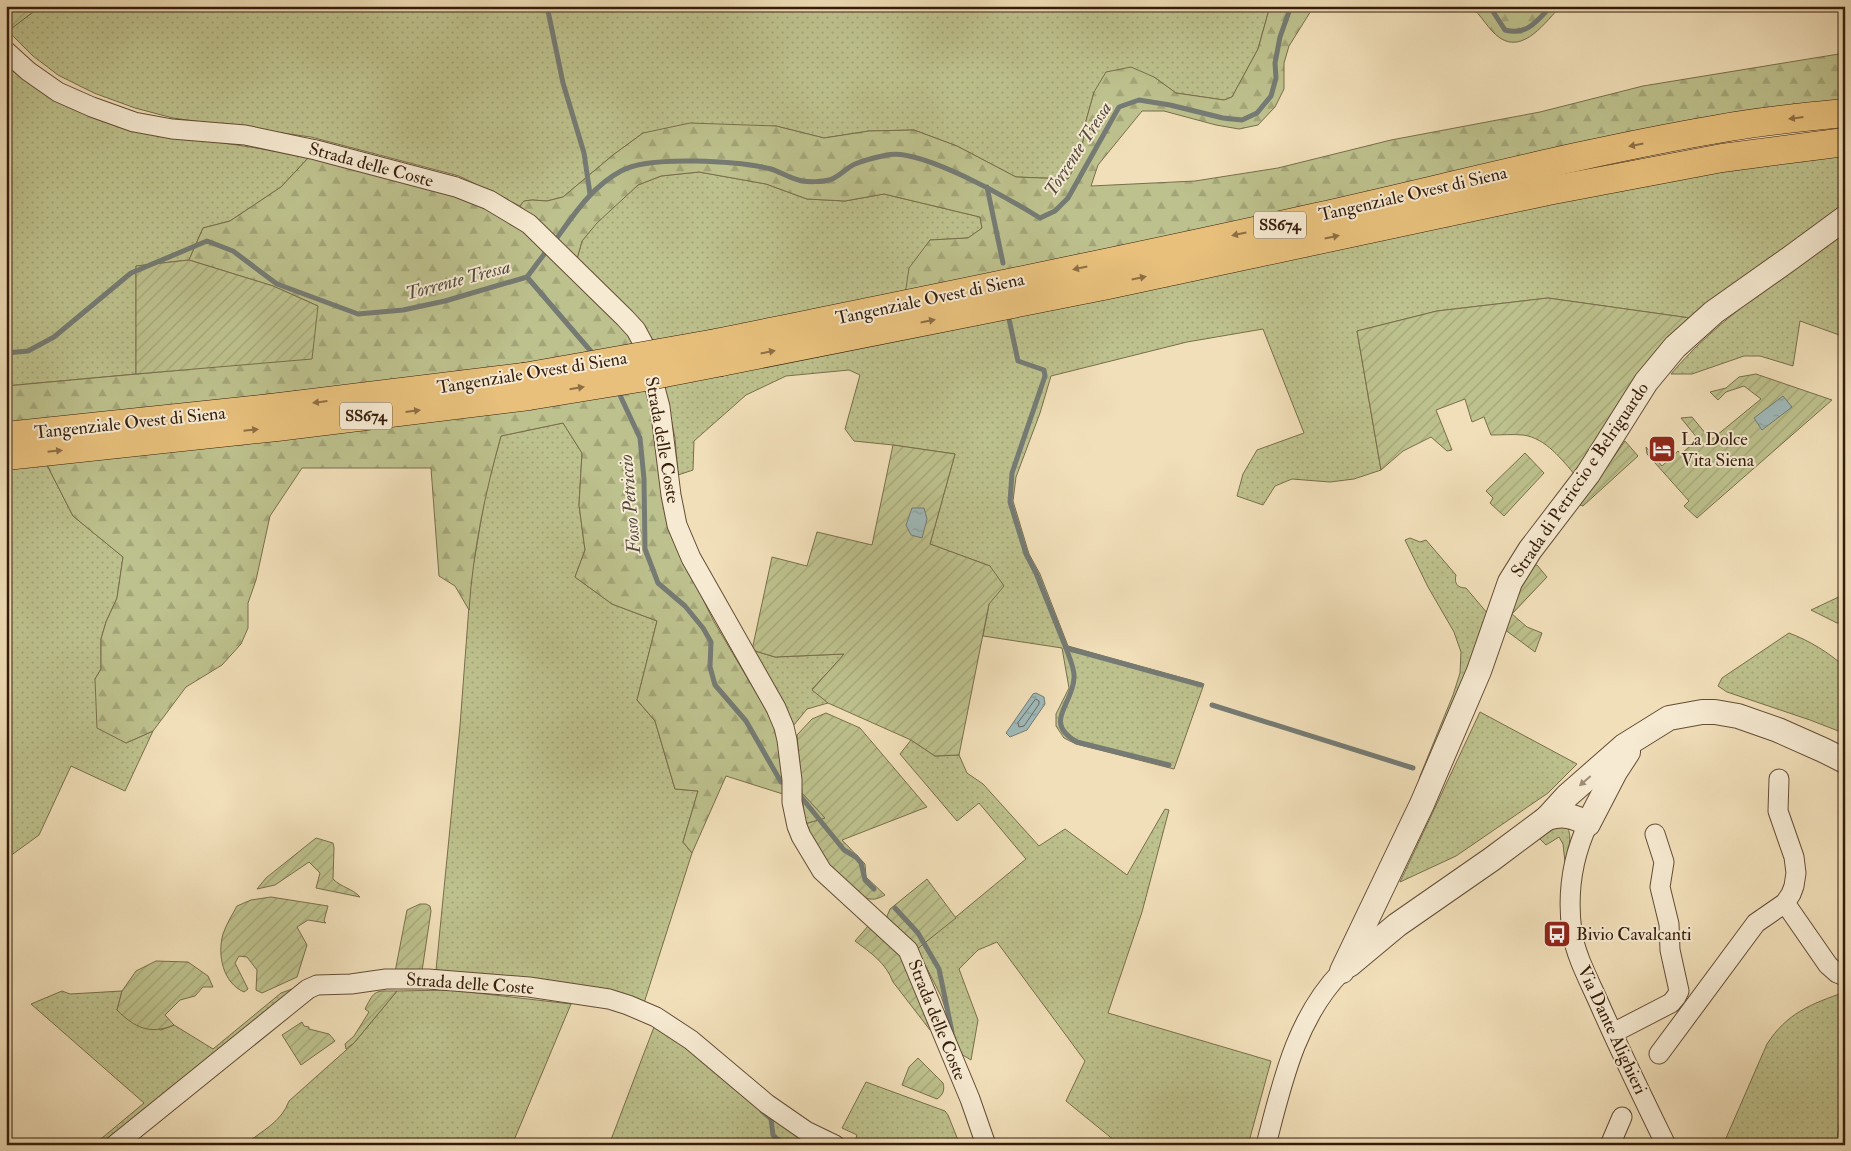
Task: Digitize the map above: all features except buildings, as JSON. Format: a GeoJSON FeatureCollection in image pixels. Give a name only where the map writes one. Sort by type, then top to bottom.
{"type":"FeatureCollection","features":[{"type":"Feature","properties":{"kind":"highway","name":"Tangenziale Ovest di Siena"},"geometry":{"type":"LineString","coordinates":[[718,352],[1117,260],[1418,194],[1558,160],[1720,128],[1845,113]]}},
{"type":"Feature","properties":{"kind":"highway","name":"Tangenziale Ovest di Siena"},"geometry":{"type":"LineString","coordinates":[[6,456],[524,377],[718,352],[1108,285],[1548,191],[1722,158],[1845,142]]}},
{"type":"Feature","properties":{"kind":"highway","name":"Tangenziale Ovest di Siena"},"geometry":{"type":"LineString","coordinates":[[6,436],[203,425]]}},
{"type":"Feature","properties":{"kind":"street","name":"Strada delle Coste"},"geometry":{"type":"LineString","coordinates":[[6,51],[28,71],[58,92],[134,122],[172,129],[245,136],[316,150],[456,187],[489,200],[529,224],[636,330],[643,343],[660,407],[677,526],[691,558],[776,708],[784,727],[792,780],[792,802],[801,836],[822,870],[908,950],[964,1084],[986,1145]]}},
{"type":"Feature","properties":{"kind":"street","name":"Strada di Petriccio e Belriguardo"},"geometry":{"type":"LineString","coordinates":[[1342,971],[1446,751],[1484,657],[1510,582],[1530,550],[1588,474],[1646,382],[1691,330],[1721,306],[1789,260],[1845,218]]}},
{"type":"Feature","properties":{"kind":"street","name":"Via Dante Alighieri"},"geometry":{"type":"LineString","coordinates":[[1397,925],[1547,818],[1567,796],[1624,746],[1669,718],[1702,712],[1726,714],[1778,730],[1845,762]]}},
{"type":"Feature","properties":{"kind":"street","name":"Via Dante Alighieri"},"geometry":{"type":"LineString","coordinates":[[1650,729],[1624,758],[1588,824],[1573,869],[1570,894],[1571,921],[1577,953],[1612,1034],[1666,1145]]}},
{"type":"Feature","properties":{"kind":"street"},"geometry":{"type":"LineString","coordinates":[[1658,1054],[1756,923],[1785,903],[1794,886],[1796,873],[1794,857],[1778,811],[1779,779]]}},
{"type":"Feature","properties":{"kind":"street"},"geometry":{"type":"LineString","coordinates":[[1547,818],[1566,815],[1578,818],[1588,824]]}},
{"type":"Feature","properties":{"kind":"street"},"geometry":{"type":"LineString","coordinates":[[1612,1034],[1671,1003],[1680,991],[1670,950],[1669,924],[1660,887],[1664,862],[1655,834]]}},
{"type":"Feature","properties":{"kind":"street"},"geometry":{"type":"LineString","coordinates":[[1377,898],[1382,910],[1397,925]]}},
{"type":"Feature","properties":{"kind":"street"},"geometry":{"type":"LineString","coordinates":[[1785,903],[1828,965],[1837,973],[1845,976]]}},
{"type":"Feature","properties":{"kind":"street","name":"Strada di Petriccio e Belriguardo"},"geometry":{"type":"LineString","coordinates":[[1266,1145],[1281,1086],[1295,1046],[1322,995],[1342,971],[1397,925]]}},
{"type":"Feature","properties":{"kind":"street","name":"Strada delle Coste"},"geometry":{"type":"LineString","coordinates":[[114,1145],[288,1005],[317,984],[352,984],[386,979],[428,979],[529,986],[609,999],[628,1005],[656,1017],[691,1040],[767,1104],[806,1132],[835,1145]]}},
{"type":"Feature","properties":{"kind":"street"},"geometry":{"type":"LineString","coordinates":[[1610,1145],[1622,1117]]}},
{"type":"Feature","properties":{"kind":"green space"},"geometry":{"type":"Polygon","coordinates":[[[6,6],[41,6],[8,31],[6,29],[6,6]]]}},
{"type":"Feature","properties":{"kind":"green space"},"geometry":{"type":"Polygon","coordinates":[[[41,6],[1270,6],[1258,49],[1232,97],[1224,100],[1176,93],[1154,77],[1094,92],[1086,121],[1081,156],[1068,179],[1016,177],[957,146],[914,130],[869,131],[824,138],[776,126],[643,133],[613,155],[563,197],[547,201],[524,201],[520,206],[459,176],[311,137],[173,118],[135,108],[94,93],[58,75],[33,56],[8,31],[41,6]]]}},
{"type":"Feature","properties":{"kind":"green space"},"geometry":{"type":"Polygon","coordinates":[[[1270,6],[1314,6],[1289,46],[1284,63],[1284,89],[1275,107],[1258,125],[1239,129],[1164,111],[1142,111],[1098,165],[1091,186],[1195,181],[1278,168],[1391,140],[1540,112],[1643,86],[1845,53],[1845,103],[905,295],[909,268],[930,240],[968,238],[982,228],[980,217],[884,194],[845,201],[807,199],[766,184],[699,172],[661,176],[638,185],[597,223],[582,241],[577,259],[520,206],[524,201],[547,201],[563,197],[613,155],[643,133],[690,123],[776,126],[824,138],[869,131],[914,130],[957,146],[1016,177],[1068,179],[1081,156],[1086,121],[1094,92],[1106,72],[1131,67],[1154,77],[1176,93],[1224,100],[1232,97],[1258,49],[1270,6]]]}},
{"type":"Feature","properties":{"kind":"green space"},"geometry":{"type":"Polygon","coordinates":[[[1470,6],[1561,6],[1534,34],[1518,42],[1509,42],[1500,38],[1492,31],[1470,6]]]}},
{"type":"Feature","properties":{"kind":"green space"},"geometry":{"type":"Polygon","coordinates":[[[6,58],[41,88],[183,137],[310,156],[281,187],[230,221],[203,228],[189,260],[136,266],[136,374],[6,386],[6,58]]]}},
{"type":"Feature","properties":{"kind":"green space"},"geometry":{"type":"Polygon","coordinates":[[[1845,152],[1845,210],[1690,318],[1548,298],[1437,311],[1357,331],[1381,470],[1354,479],[1330,482],[1292,479],[1275,486],[1263,505],[1237,496],[1243,474],[1257,450],[1304,433],[1263,329],[1187,342],[1051,376],[1040,413],[1016,477],[1013,501],[1029,554],[1040,574],[1068,646],[1204,684],[1174,769],[1076,744],[1064,738],[1056,726],[1056,714],[1069,688],[1062,648],[983,636],[989,604],[990,566],[930,544],[955,454],[854,441],[845,429],[860,375],[849,370],[786,376],[746,395],[694,441],[693,470],[678,475],[675,438],[664,385],[1648,182],[1845,152]]]}},
{"type":"Feature","properties":{"kind":"green space"},"geometry":{"type":"Polygon","coordinates":[[[310,156],[423,183],[477,202],[502,215],[526,230],[630,336],[637,348],[522,365],[6,425],[6,386],[181,370],[318,306],[273,286],[189,260],[203,228],[230,221],[281,187],[310,156]]]}},
{"type":"Feature","properties":{"kind":"green space"},"geometry":{"type":"Polygon","coordinates":[[[699,172],[766,184],[807,199],[845,201],[884,194],[980,217],[982,228],[968,238],[930,240],[905,295],[650,344],[577,259],[582,241],[597,222],[638,185],[661,176],[699,172]]]}},
{"type":"Feature","properties":{"kind":"green space"},"geometry":{"type":"Polygon","coordinates":[[[1845,232],[1845,337],[1800,321],[1793,366],[1760,356],[1744,356],[1692,374],[1671,374],[1690,353],[1731,316],[1845,232]]]}},
{"type":"Feature","properties":{"kind":"green space"},"geometry":{"type":"Polygon","coordinates":[[[189,260],[273,286],[318,306],[312,359],[136,374],[136,266],[189,260]]]}},
{"type":"Feature","properties":{"kind":"green space"},"geometry":{"type":"Polygon","coordinates":[[[1548,298],[1690,318],[1576,476],[1553,451],[1539,440],[1523,435],[1491,435],[1484,417],[1472,422],[1465,399],[1436,410],[1452,450],[1447,451],[1431,437],[1403,451],[1381,470],[1357,331],[1437,311],[1548,298]]]}},
{"type":"Feature","properties":{"kind":"green space"},"geometry":{"type":"Polygon","coordinates":[[[1756,374],[1832,400],[1697,518],[1684,506],[1689,501],[1647,454],[1646,447],[1662,466],[1678,451],[1681,454],[1698,439],[1681,418],[1692,417],[1711,440],[1761,399],[1744,386],[1726,392],[1718,400],[1710,392],[1726,388],[1739,377],[1756,374]]]}},
{"type":"Feature","properties":{"kind":"green space"},"geometry":{"type":"Polygon","coordinates":[[[647,388],[657,428],[669,528],[713,620],[768,713],[776,730],[786,795],[726,776],[692,853],[683,842],[698,791],[675,789],[655,721],[637,700],[657,621],[612,604],[575,577],[585,550],[579,505],[582,453],[563,423],[501,436],[480,522],[469,610],[455,586],[439,576],[431,468],[302,468],[270,516],[256,580],[248,603],[248,628],[241,644],[222,665],[186,687],[153,731],[126,743],[97,728],[95,679],[101,669],[101,639],[106,622],[117,598],[123,557],[73,516],[47,465],[647,388]]]}},
{"type":"Feature","properties":{"kind":"green space"},"geometry":{"type":"Polygon","coordinates":[[[563,423],[582,453],[579,505],[585,550],[575,577],[612,604],[657,621],[637,700],[655,721],[675,789],[698,791],[683,842],[692,853],[644,1003],[613,991],[436,970],[460,726],[471,579],[486,491],[501,436],[563,423]]]}},
{"type":"Feature","properties":{"kind":"green space"},"geometry":{"type":"Polygon","coordinates":[[[1625,441],[1638,456],[1583,506],[1580,505],[1625,441]]]}},
{"type":"Feature","properties":{"kind":"green space"},"geometry":{"type":"Polygon","coordinates":[[[893,445],[955,454],[930,544],[990,566],[1004,586],[989,604],[959,755],[935,756],[911,740],[828,703],[812,690],[844,654],[775,657],[752,650],[772,557],[807,566],[817,532],[872,545],[893,445]]]}},
{"type":"Feature","properties":{"kind":"green space"},"geometry":{"type":"Polygon","coordinates":[[[1525,453],[1544,473],[1504,516],[1490,503],[1493,498],[1486,491],[1525,453]]]}},
{"type":"Feature","properties":{"kind":"green space"},"geometry":{"type":"Polygon","coordinates":[[[47,465],[73,516],[123,557],[117,598],[106,622],[101,639],[101,669],[95,679],[126,743],[153,731],[125,791],[71,766],[39,835],[6,859],[6,469],[47,465]]]}},
{"type":"Feature","properties":{"kind":"green space"},"geometry":{"type":"Polygon","coordinates":[[[1410,538],[1420,542],[1426,540],[1456,575],[1455,580],[1457,584],[1460,587],[1466,588],[1488,614],[1478,645],[1418,786],[1420,776],[1453,695],[1460,673],[1461,652],[1454,632],[1428,587],[1405,540],[1410,538]]]}},
{"type":"Feature","properties":{"kind":"green space"},"geometry":{"type":"Polygon","coordinates":[[[1537,565],[1547,577],[1512,614],[1527,627],[1542,633],[1535,652],[1504,629],[1530,566],[1537,565]]]}},
{"type":"Feature","properties":{"kind":"green space"},"geometry":{"type":"Polygon","coordinates":[[[1845,594],[1845,622],[1837,623],[1811,610],[1845,594]]]}},
{"type":"Feature","properties":{"kind":"green space"},"geometry":{"type":"Polygon","coordinates":[[[1789,633],[1819,647],[1845,667],[1845,726],[1841,732],[1727,692],[1718,686],[1722,678],[1789,633]]]}},
{"type":"Feature","properties":{"kind":"green space"},"geometry":{"type":"Polygon","coordinates":[[[752,650],[775,657],[845,654],[812,689],[828,703],[807,709],[789,731],[752,650]]]}},
{"type":"Feature","properties":{"kind":"green space"},"geometry":{"type":"Polygon","coordinates":[[[1480,712],[1577,764],[1548,793],[1456,856],[1400,882],[1480,712]]]}},
{"type":"Feature","properties":{"kind":"green space"},"geometry":{"type":"Polygon","coordinates":[[[826,713],[860,728],[927,807],[842,840],[865,864],[866,877],[885,895],[876,899],[864,897],[856,892],[838,875],[816,848],[805,824],[825,818],[802,793],[797,735],[812,719],[826,713]]]}},
{"type":"Feature","properties":{"kind":"green space"},"geometry":{"type":"Polygon","coordinates":[[[911,740],[935,756],[959,755],[967,773],[983,784],[1039,846],[1065,829],[1127,875],[1165,809],[1169,810],[1142,912],[1108,1013],[1271,1061],[1248,1145],[1120,1145],[1066,1101],[1085,1061],[997,942],[978,950],[959,969],[978,1020],[971,1060],[961,1054],[941,996],[917,949],[1026,859],[979,803],[957,821],[900,754],[911,740]]]}},
{"type":"Feature","properties":{"kind":"green space"},"geometry":{"type":"Polygon","coordinates":[[[802,793],[826,818],[805,824],[802,793]]]}},
{"type":"Feature","properties":{"kind":"green space"},"geometry":{"type":"Polygon","coordinates":[[[1553,824],[1567,826],[1569,830],[1569,844],[1565,862],[1563,844],[1559,837],[1546,845],[1537,836],[1553,824]]]}},
{"type":"Feature","properties":{"kind":"green space"},"geometry":{"type":"Polygon","coordinates":[[[316,838],[333,843],[333,879],[360,897],[316,888],[320,873],[309,862],[275,885],[257,889],[266,878],[316,838]]]}},
{"type":"Feature","properties":{"kind":"green space"},"geometry":{"type":"Polygon","coordinates":[[[927,879],[956,918],[917,949],[891,924],[887,916],[890,909],[927,879]]]}},
{"type":"Feature","properties":{"kind":"green space"},"geometry":{"type":"Polygon","coordinates":[[[271,897],[328,906],[324,921],[326,923],[308,920],[297,927],[307,945],[297,977],[262,993],[256,990],[257,970],[247,957],[239,956],[235,963],[248,989],[244,992],[231,982],[223,967],[221,942],[223,934],[237,906],[251,900],[271,897]]]}},
{"type":"Feature","properties":{"kind":"green space"},"geometry":{"type":"Polygon","coordinates":[[[420,904],[430,906],[431,911],[422,971],[395,972],[407,910],[420,904]]]}},
{"type":"Feature","properties":{"kind":"green space"},"geometry":{"type":"Polygon","coordinates":[[[869,925],[905,961],[931,1026],[930,1030],[893,982],[882,964],[855,941],[869,925]]]}},
{"type":"Feature","properties":{"kind":"green space"},"geometry":{"type":"Polygon","coordinates":[[[156,961],[188,962],[208,976],[213,987],[203,987],[195,996],[180,1000],[165,1015],[174,1025],[150,1029],[143,1028],[130,1021],[117,1010],[122,991],[136,971],[156,961]]]}},
{"type":"Feature","properties":{"kind":"green space"},"geometry":{"type":"Polygon","coordinates":[[[292,989],[304,990],[109,1145],[96,1143],[144,1103],[31,1004],[62,991],[70,994],[122,991],[117,1010],[161,1030],[174,1025],[213,1049],[281,993],[292,989]]]}},
{"type":"Feature","properties":{"kind":"green space"},"geometry":{"type":"Polygon","coordinates":[[[451,990],[571,1004],[512,1145],[245,1145],[276,1121],[286,1109],[289,1101],[354,1043],[397,991],[451,990]]]}},
{"type":"Feature","properties":{"kind":"green space"},"geometry":{"type":"Polygon","coordinates":[[[397,991],[354,1043],[346,1049],[345,1044],[354,1036],[369,1012],[365,1009],[376,992],[397,991]]]}},
{"type":"Feature","properties":{"kind":"green space"},"geometry":{"type":"Polygon","coordinates":[[[1845,992],[1845,1089],[1836,1145],[1723,1145],[1767,1044],[1775,1033],[1783,1024],[1801,1011],[1845,992]]]}},
{"type":"Feature","properties":{"kind":"green space"},"geometry":{"type":"Polygon","coordinates":[[[302,1022],[309,1029],[329,1034],[335,1041],[301,1065],[282,1035],[302,1022]]]}},
{"type":"Feature","properties":{"kind":"green space"},"geometry":{"type":"Polygon","coordinates":[[[654,1027],[687,1045],[819,1145],[609,1145],[654,1027]]]}},
{"type":"Feature","properties":{"kind":"green space"},"geometry":{"type":"Polygon","coordinates":[[[918,1058],[943,1083],[943,1092],[937,1099],[902,1085],[909,1067],[918,1058]]]}},
{"type":"Feature","properties":{"kind":"green space"},"geometry":{"type":"Polygon","coordinates":[[[866,1082],[945,1111],[960,1145],[854,1145],[857,1135],[842,1128],[866,1082]]]}},
{"type":"Feature","properties":{"kind":"water"},"geometry":{"type":"Polygon","coordinates":[[[1783,396],[1792,407],[1762,430],[1754,418],[1783,396]]]}},
{"type":"Feature","properties":{"kind":"water"},"geometry":{"type":"Polygon","coordinates":[[[912,508],[924,508],[927,519],[922,538],[911,535],[906,525],[912,508]]]}},
{"type":"Feature","properties":{"kind":"water"},"geometry":{"type":"Polygon","coordinates":[[[1036,693],[1044,697],[1045,704],[1027,730],[1010,737],[1006,733],[1033,694],[1036,693]]]}},
{"type":"Feature","properties":{"kind":"waterway"},"geometry":{"type":"LineString","coordinates":[[547,6],[563,83],[584,153],[590,194]]}},
{"type":"Feature","properties":{"kind":"waterway","name":"Torrente Tressa"},"geometry":{"type":"LineString","coordinates":[[554,242],[583,203],[610,178],[634,166],[672,161],[717,162],[757,166],[771,169],[791,178],[816,182],[832,179],[863,161],[887,155],[902,155],[921,159],[965,177],[1040,218],[1055,211],[1068,198],[1119,107],[1139,100],[1170,105],[1223,118],[1242,120],[1257,113],[1271,96],[1276,78],[1275,63],[1280,37],[1291,6]]}},
{"type":"Feature","properties":{"kind":"waterway","name":"Torrente Tressa"},"geometry":{"type":"LineString","coordinates":[[1488,6],[1505,30],[1513,31],[1520,31],[1531,26],[1551,6]]}},
{"type":"Feature","properties":{"kind":"waterway"},"geometry":{"type":"LineString","coordinates":[[987,187],[1003,263]]}},
{"type":"Feature","properties":{"kind":"waterway","name":"Torrente Tressa"},"geometry":{"type":"LineString","coordinates":[[6,353],[28,351],[54,337],[131,273],[207,241],[233,251],[277,284],[358,314],[403,310],[445,301],[527,277],[548,249]]}},
{"type":"Feature","properties":{"kind":"waterway","name":"Fosso Petriccio"},"geometry":{"type":"LineString","coordinates":[[527,277],[595,356]]}},
{"type":"Feature","properties":{"kind":"waterway"},"geometry":{"type":"LineString","coordinates":[[1009,319],[1018,361],[1044,370],[1045,376],[1012,473],[1010,502],[1026,554],[1036,573],[1066,648],[1201,685]]}},
{"type":"Feature","properties":{"kind":"waterway","name":"Fosso Petriccio"},"geometry":{"type":"LineString","coordinates":[[618,391],[640,438],[644,479],[645,549],[658,583],[685,606],[703,628],[711,642],[710,667],[715,685],[746,721],[781,782]]}},
{"type":"Feature","properties":{"kind":"waterway"},"geometry":{"type":"LineString","coordinates":[[1066,648],[1074,674],[1072,688],[1060,720],[1067,735],[1077,742],[1169,765]]}},
{"type":"Feature","properties":{"kind":"waterway"},"geometry":{"type":"LineString","coordinates":[[1212,705],[1413,768]]}},
{"type":"Feature","properties":{"kind":"waterway","name":"Fosso Petriccio"},"geometry":{"type":"LineString","coordinates":[[802,798],[844,850],[856,857],[861,863],[865,880],[874,889]]}},
{"type":"Feature","properties":{"kind":"waterway","name":"Fosso Petriccio"},"geometry":{"type":"LineString","coordinates":[[895,908],[918,933],[939,969],[952,1032]]}},
{"type":"Feature","properties":{"kind":"waterway"},"geometry":{"type":"LineString","coordinates":[[762,1111],[771,1119],[773,1135],[777,1139]]}},
{"type":"Feature","properties":{"kind":"waterway"},"geometry":{"type":"LineString","coordinates":[[772,1145],[777,1139],[790,1145]]}},
{"type":"Feature","properties":{"kind":"place","name":"La Dolce Vita Siena"},"geometry":{"type":"Point","coordinates":[1662,449]}},
{"type":"Feature","properties":{"kind":"place","name":"Bivio Cavalcanti"},"geometry":{"type":"Point","coordinates":[1557,934]}}]}
